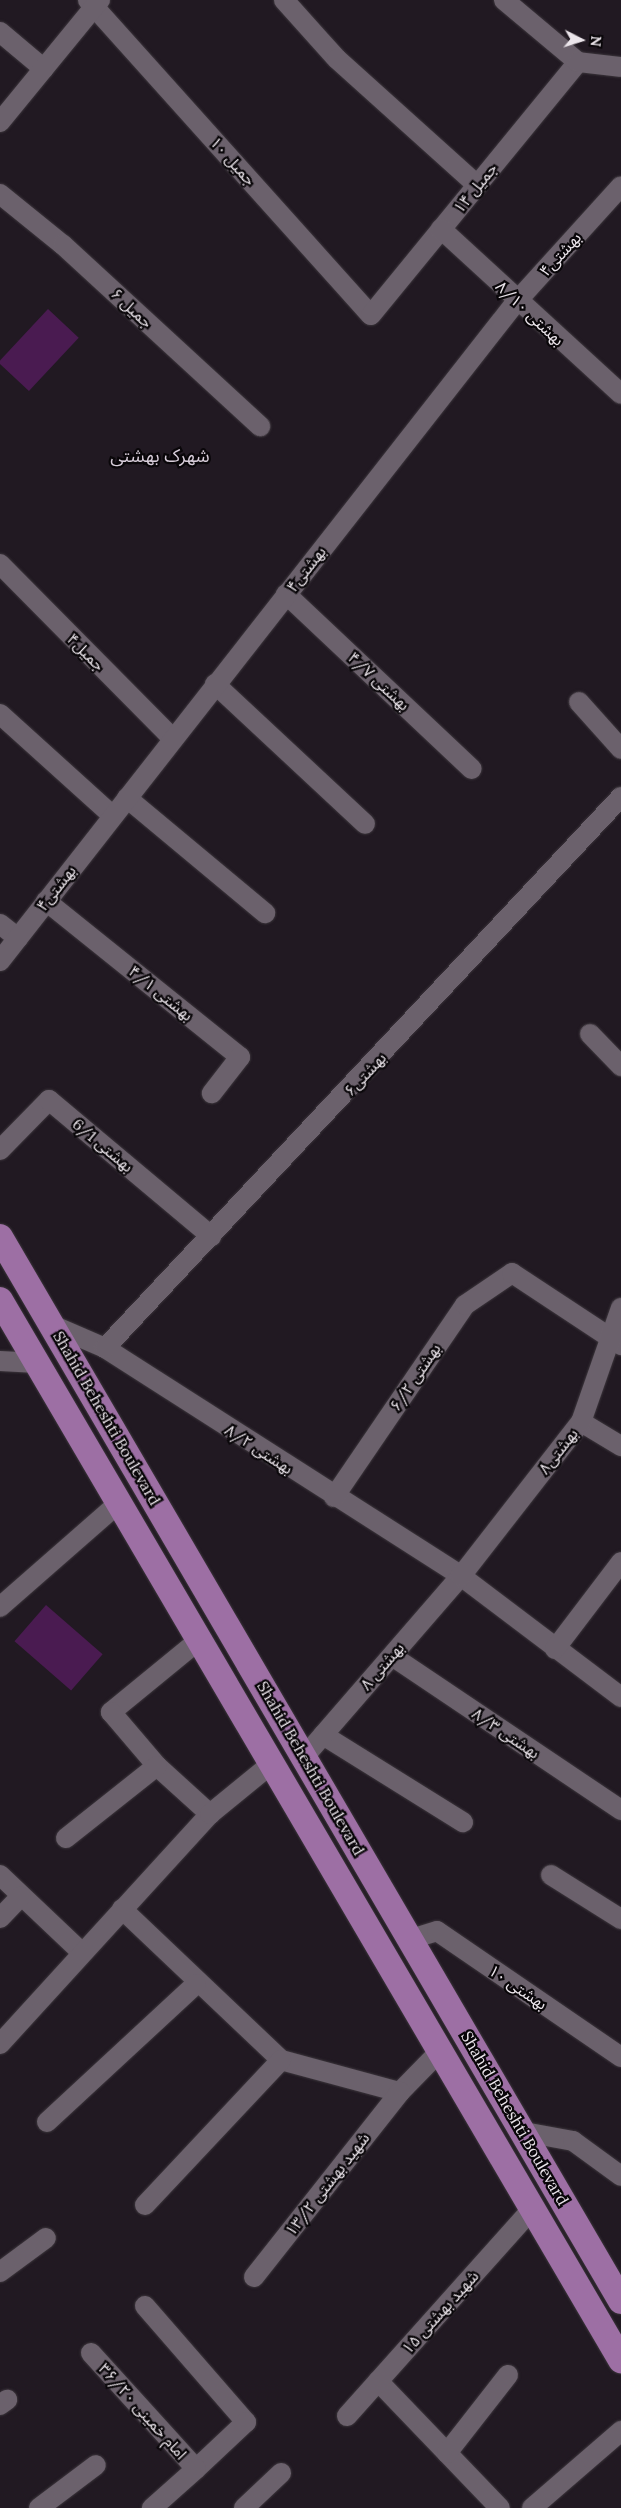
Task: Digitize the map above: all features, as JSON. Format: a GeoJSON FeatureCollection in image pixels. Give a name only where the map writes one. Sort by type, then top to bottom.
{"type":"FeatureCollection","features":[{"type":"Feature","properties":{"kind":"main road","name":"Shahid Beheshti Boulevard"},"geometry":{"type":"LineString","coordinates":[[0,1237],[54,1326],[621,2301]]}},
{"type":"Feature","properties":{"kind":"main road","name":"Shahid Beheshti Boulevard"},"geometry":{"type":"LineString","coordinates":[[0,1300],[270,1765],[621,2360]]}},
{"type":"Feature","properties":{"kind":"street"},"geometry":{"type":"LineString","coordinates":[[284,0],[337,59],[477,185]]}},
{"type":"Feature","properties":{"kind":"street"},"geometry":{"type":"LineString","coordinates":[[504,0],[578,62],[621,67]]}},
{"type":"Feature","properties":{"kind":"street"},"geometry":{"type":"LineString","coordinates":[[0,122],[44,69],[94,2]]}},
{"type":"Feature","properties":{"kind":"street","name":"جمیل ۱۰"},"geometry":{"type":"LineString","coordinates":[[94,2],[371,315]]}},
{"type":"Feature","properties":{"kind":"street"},"geometry":{"type":"LineString","coordinates":[[0,32],[44,69]]}},
{"type":"Feature","properties":{"kind":"street","name":"جمیل ۱۴"},"geometry":{"type":"LineString","coordinates":[[371,315],[578,62]]}},
{"type":"Feature","properties":{"kind":"street","name":"بهشتی۴"},"geometry":{"type":"LineString","coordinates":[[0,961],[516,302],[621,186]]}},
{"type":"Feature","properties":{"kind":"street","name":"جمیل ۶"},"geometry":{"type":"LineString","coordinates":[[0,194],[63,245],[260,426]]}},
{"type":"Feature","properties":{"kind":"street","name":"بهشتی ۸/۱۰"},"geometry":{"type":"LineString","coordinates":[[441,229],[516,302],[621,394]]}},
{"type":"Feature","properties":{"kind":"street","name":"جمیل۴"},"geometry":{"type":"LineString","coordinates":[[0,564],[173,739]]}},
{"type":"Feature","properties":{"kind":"street","name":"بهشتی ۴/۷"},"geometry":{"type":"LineString","coordinates":[[286,594],[472,769]]}},
{"type":"Feature","properties":{"kind":"street"},"geometry":{"type":"LineString","coordinates":[[216,684],[365,824]]}},
{"type":"Feature","properties":{"kind":"street"},"geometry":{"type":"LineString","coordinates":[[579,702],[621,749]]}},
{"type":"Feature","properties":{"kind":"street"},"geometry":{"type":"LineString","coordinates":[[0,714],[113,816]]}},
{"type":"Feature","properties":{"kind":"street"},"geometry":{"type":"LineString","coordinates":[[127,798],[265,913]]}},
{"type":"Feature","properties":{"kind":"street","name":"بهشتی۶"},"geometry":{"type":"LineString","coordinates":[[105,1348],[621,798]]}},
{"type":"Feature","properties":{"kind":"street","name":"بهشتی ۴/۱"},"geometry":{"type":"LineString","coordinates":[[46,901],[240,1057],[212,1093]]}},
{"type":"Feature","properties":{"kind":"street"},"geometry":{"type":"LineString","coordinates":[[0,924],[18,938]]}},
{"type":"Feature","properties":{"kind":"street"},"geometry":{"type":"LineString","coordinates":[[590,1034],[621,1066]]}},
{"type":"Feature","properties":{"kind":"street","name":"بهشتی 6/1"},"geometry":{"type":"LineString","coordinates":[[0,1150],[49,1100],[211,1236]]}},
{"type":"Feature","properties":{"kind":"street","name":"بهشتی ۶/۲"},"geometry":{"type":"LineString","coordinates":[[334,1497],[465,1305],[512,1274],[616,1342]]}},
{"type":"Feature","properties":{"kind":"street","name":"بهشتی۸"},"geometry":{"type":"LineString","coordinates":[[461,1576],[581,1422],[616,1342],[621,1308]]}},
{"type":"Feature","properties":{"kind":"street","name":"بهشتی ۸/۲"},"geometry":{"type":"LineString","coordinates":[[54,1326],[105,1348],[334,1497],[461,1576],[555,1649],[621,1697]]}},
{"type":"Feature","properties":{"kind":"street"},"geometry":{"type":"LineString","coordinates":[[0,1361],[37,1363]]}},
{"type":"Feature","properties":{"kind":"street"},"geometry":{"type":"LineString","coordinates":[[581,1422],[621,1446]]}},
{"type":"Feature","properties":{"kind":"street"},"geometry":{"type":"LineString","coordinates":[[0,1607],[119,1503]]}},
{"type":"Feature","properties":{"kind":"street"},"geometry":{"type":"LineString","coordinates":[[555,1649],[621,1562]]}},
{"type":"Feature","properties":{"kind":"street","name":"۸ بهشتی"},"geometry":{"type":"LineString","coordinates":[[304,1757],[461,1576]]}},
{"type":"Feature","properties":{"kind":"street"},"geometry":{"type":"LineString","coordinates":[[199,1640],[111,1712],[156,1766],[210,1814]]}},
{"type":"Feature","properties":{"kind":"street","name":"بهشتی ۸/۳"},"geometry":{"type":"LineString","coordinates":[[392,1656],[621,1810]]}},
{"type":"Feature","properties":{"kind":"street"},"geometry":{"type":"LineString","coordinates":[[323,1735],[463,1822]]}},
{"type":"Feature","properties":{"kind":"street"},"geometry":{"type":"LineString","coordinates":[[0,2044],[81,1952],[210,1814],[270,1765]]}},
{"type":"Feature","properties":{"kind":"street"},"geometry":{"type":"LineString","coordinates":[[66,1838],[156,1766]]}},
{"type":"Feature","properties":{"kind":"street"},"geometry":{"type":"LineString","coordinates":[[0,1875],[81,1952]]}},
{"type":"Feature","properties":{"kind":"street"},"geometry":{"type":"LineString","coordinates":[[551,1875],[621,1918]]}},
{"type":"Feature","properties":{"kind":"street"},"geometry":{"type":"LineString","coordinates":[[0,1918],[21,1896]]}},
{"type":"Feature","properties":{"kind":"street"},"geometry":{"type":"LineString","coordinates":[[122,1909],[196,1984],[281,2060],[400,2092]]}},
{"type":"Feature","properties":{"kind":"street","name":"بهشتی ۱۰"},"geometry":{"type":"LineString","coordinates":[[411,1939],[437,1931],[621,2057]]}},
{"type":"Feature","properties":{"kind":"street"},"geometry":{"type":"LineString","coordinates":[[46,2122],[196,1984]]}},
{"type":"Feature","properties":{"kind":"street","name":"شهید بهشتی ۱۳/۲"},"geometry":{"type":"LineString","coordinates":[[254,2277],[400,2092],[440,2052]]}},
{"type":"Feature","properties":{"kind":"street"},"geometry":{"type":"LineString","coordinates":[[145,2205],[281,2060]]}},
{"type":"Feature","properties":{"kind":"street"},"geometry":{"type":"LineString","coordinates":[[524,2132],[573,2141],[621,2176]]}},
{"type":"Feature","properties":{"kind":"street","name":"شهید بهشتی ۱۵"},"geometry":{"type":"LineString","coordinates":[[346,2416],[532,2208]]}},
{"type":"Feature","properties":{"kind":"street"},"geometry":{"type":"LineString","coordinates":[[0,2272],[46,2238]]}},
{"type":"Feature","properties":{"kind":"street"},"geometry":{"type":"LineString","coordinates":[[145,2306],[246,2422],[196,2468]]}},
{"type":"Feature","properties":{"kind":"street","name":"امام خمینی ۳۶/۲۰"},"geometry":{"type":"LineString","coordinates":[[91,2353],[196,2468],[152,2508]]}},
{"type":"Feature","properties":{"kind":"street"},"geometry":{"type":"LineString","coordinates":[[447,2453],[508,2375]]}},
{"type":"Feature","properties":{"kind":"street"},"geometry":{"type":"LineString","coordinates":[[378,2381],[500,2508]]}},
{"type":"Feature","properties":{"kind":"street"},"geometry":{"type":"LineString","coordinates":[[532,2508],[621,2431]]}},
{"type":"Feature","properties":{"kind":"street"},"geometry":{"type":"LineString","coordinates":[[39,2508],[96,2465]]}},
{"type":"Feature","properties":{"kind":"street"},"geometry":{"type":"LineString","coordinates":[[244,2508],[281,2473]]}},
{"type":"Feature","properties":{"kind":"building"},"geometry":{"type":"Polygon","coordinates":[[[48,309],[79,338],[29,391],[0,364],[0,360],[48,309]]]}},
{"type":"Feature","properties":{"kind":"building"},"geometry":{"type":"Polygon","coordinates":[[[46,1605],[103,1654],[71,1690],[15,1641],[46,1605]]]}},
{"type":"Feature","properties":{"kind":"district","name":"شهرک بهشتی"},"geometry":{"type":"Point","coordinates":[160,456]}}]}
